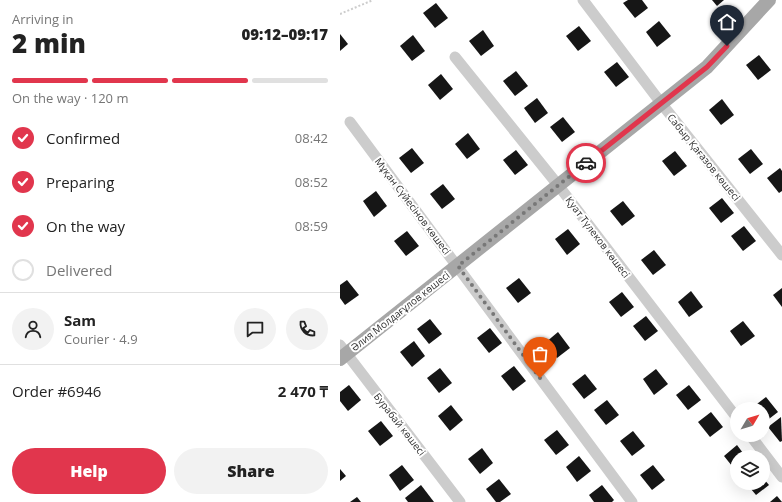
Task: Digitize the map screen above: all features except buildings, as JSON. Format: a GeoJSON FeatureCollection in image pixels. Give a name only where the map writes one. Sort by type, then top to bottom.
{"type":"FeatureCollection","features":[{"type":"Feature","properties":{"kind":"main road","name":"Әлия Молдағұлов көшесі"},"geometry":{"type":"LineString","coordinates":[[342,353],[458,266],[707,67],[767,1]]}},
{"type":"Feature","properties":{"kind":"street","name":"Сабыр Қағазов көшесі"},"geometry":{"type":"LineString","coordinates":[[583,0],[661,103],[782,255]]}},
{"type":"Feature","properties":{"kind":"street","name":"Қуат Түлеков көшесі"},"geometry":{"type":"LineString","coordinates":[[455,57],[558,185],[730,409]]}},
{"type":"Feature","properties":{"kind":"street","name":"Мұқан Сүйесінов көшесі"},"geometry":{"type":"LineString","coordinates":[[350,122],[632,502]]}},
{"type":"Feature","properties":{"kind":"street","name":"Бурабай көшесi"},"geometry":{"type":"LineString","coordinates":[[342,353],[460,502]]}},
{"type":"Feature","properties":{"kind":"street"},"geometry":{"type":"LineString","coordinates":[[755,442],[782,477]]}},
{"type":"Feature","properties":{"kind":"path"},"geometry":{"type":"LineString","coordinates":[[340,14],[373,0]]}},
{"type":"Feature","properties":{"kind":"way so far"},"geometry":{"type":"LineString","coordinates":[[540,378],[458,266],[586,163]]}},
{"type":"Feature","properties":{"kind":"route"},"geometry":{"type":"LineString","coordinates":[[586,163],[707,67],[727,46]]}}]}
